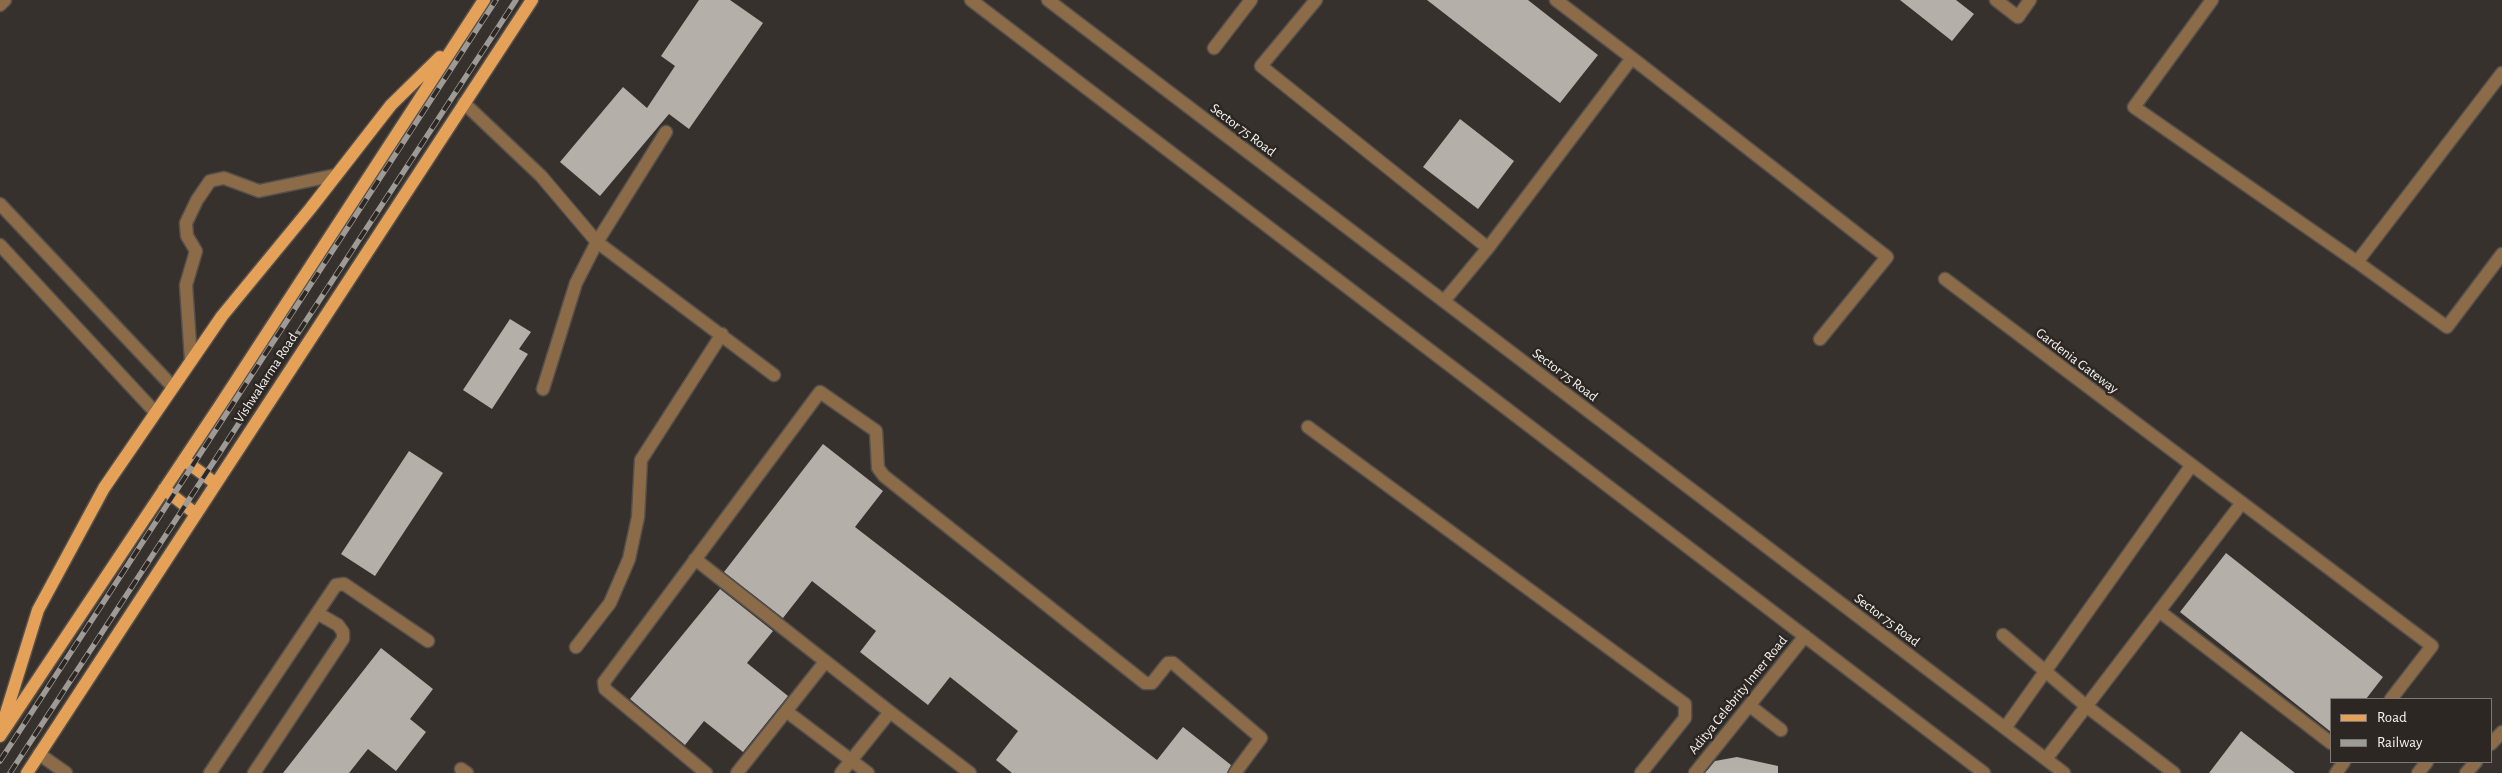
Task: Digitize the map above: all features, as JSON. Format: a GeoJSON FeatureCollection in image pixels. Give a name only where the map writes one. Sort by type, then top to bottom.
{"type":"FeatureCollection","features":[{"type":"Feature","properties":{"kind":"main road","name":"Vishwakarma Road"},"geometry":{"type":"LineString","coordinates":[[0,734],[184,460],[484,0]]}},
{"type":"Feature","properties":{"kind":"main road","name":"Vishwakarma Road"},"geometry":{"type":"LineString","coordinates":[[27,773],[532,0]]}},
{"type":"Feature","properties":{"kind":"main road"},"geometry":{"type":"LineString","coordinates":[[0,734],[38,610],[104,488],[222,316],[391,105],[458,40]]}},
{"type":"Feature","properties":{"kind":"main road"},"geometry":{"type":"LineString","coordinates":[[184,460],[215,483]]}},
{"type":"Feature","properties":{"kind":"main road"},"geometry":{"type":"LineString","coordinates":[[164,489],[196,514]]}},
{"type":"Feature","properties":{"kind":"street"},"geometry":{"type":"LineString","coordinates":[[0,5],[5,0]]}},
{"type":"Feature","properties":{"kind":"street"},"geometry":{"type":"LineString","coordinates":[[971,0],[1984,773]]}},
{"type":"Feature","properties":{"kind":"street","name":"Sector 75 Road"},"geometry":{"type":"LineString","coordinates":[[1048,0],[2064,773]]}},
{"type":"Feature","properties":{"kind":"street"},"geometry":{"type":"LineString","coordinates":[[1214,48],[1251,0]]}},
{"type":"Feature","properties":{"kind":"street"},"geometry":{"type":"LineString","coordinates":[[1316,0],[1261,66],[1488,248]]}},
{"type":"Feature","properties":{"kind":"street"},"geometry":{"type":"LineString","coordinates":[[1556,0],[1887,257],[1820,339]]}},
{"type":"Feature","properties":{"kind":"street"},"geometry":{"type":"LineString","coordinates":[[1996,0],[2018,16],[2030,0]]}},
{"type":"Feature","properties":{"kind":"street"},"geometry":{"type":"LineString","coordinates":[[2212,0],[2134,107],[2447,327],[2502,254]]}},
{"type":"Feature","properties":{"kind":"street"},"geometry":{"type":"LineString","coordinates":[[1444,301],[1488,248],[1632,58]]}},
{"type":"Feature","properties":{"kind":"street"},"geometry":{"type":"LineString","coordinates":[[2357,262],[2502,73]]}},
{"type":"Feature","properties":{"kind":"street"},"geometry":{"type":"LineString","coordinates":[[464,103],[541,176],[597,242],[722,334],[774,375]]}},
{"type":"Feature","properties":{"kind":"street"},"geometry":{"type":"LineString","coordinates":[[543,388],[576,282],[597,242],[666,132]]}},
{"type":"Feature","properties":{"kind":"street"},"geometry":{"type":"LineString","coordinates":[[191,360],[186,285],[196,251],[186,236],[186,223],[197,200],[210,181],[224,178],[259,191],[336,175]]}},
{"type":"Feature","properties":{"kind":"street"},"geometry":{"type":"LineString","coordinates":[[0,204],[173,387]]}},
{"type":"Feature","properties":{"kind":"street"},"geometry":{"type":"LineString","coordinates":[[0,245],[156,412]]}},
{"type":"Feature","properties":{"kind":"street","name":"Gardenia Gateway"},"geometry":{"type":"LineString","coordinates":[[1945,279],[2241,504],[2432,646],[2392,698]]}},
{"type":"Feature","properties":{"kind":"street"},"geometry":{"type":"LineString","coordinates":[[576,647],[610,603],[629,559],[638,517],[642,460],[722,334]]}},
{"type":"Feature","properties":{"kind":"street"},"geometry":{"type":"LineString","coordinates":[[706,773],[604,686],[606,678],[820,392],[876,431],[878,468],[884,476],[1145,683],[1152,682],[1168,663],[1173,663],[1261,738],[1235,773]]}},
{"type":"Feature","properties":{"kind":"street"},"geometry":{"type":"LineString","coordinates":[[1308,427],[1685,704],[1685,718],[1641,773]]}},
{"type":"Feature","properties":{"kind":"street"},"geometry":{"type":"LineString","coordinates":[[2005,728],[2191,466]]}},
{"type":"Feature","properties":{"kind":"street"},"geometry":{"type":"LineString","coordinates":[[2046,759],[2241,504]]}},
{"type":"Feature","properties":{"kind":"street"},"geometry":{"type":"LineString","coordinates":[[695,559],[970,773]]}},
{"type":"Feature","properties":{"kind":"street"},"geometry":{"type":"LineString","coordinates":[[210,773],[332,588],[344,584],[428,641]]}},
{"type":"Feature","properties":{"kind":"street"},"geometry":{"type":"LineString","coordinates":[[2159,611],[2330,741]]}},
{"type":"Feature","properties":{"kind":"street"},"geometry":{"type":"LineString","coordinates":[[254,773],[343,639],[344,632],[338,625],[317,612]]}},
{"type":"Feature","properties":{"kind":"street","name":"Aditya Celebrity Inner Road"},"geometry":{"type":"LineString","coordinates":[[1695,773],[1805,636]]}},
{"type":"Feature","properties":{"kind":"street"},"geometry":{"type":"LineString","coordinates":[[2003,636],[2086,706],[2174,773]]}},
{"type":"Feature","properties":{"kind":"street"},"geometry":{"type":"LineString","coordinates":[[737,773],[825,662]]}},
{"type":"Feature","properties":{"kind":"street"},"geometry":{"type":"LineString","coordinates":[[1750,706],[1781,730]]}},
{"type":"Feature","properties":{"kind":"street"},"geometry":{"type":"LineString","coordinates":[[786,711],[868,773]]}},
{"type":"Feature","properties":{"kind":"street"},"geometry":{"type":"LineString","coordinates":[[841,773],[890,712]]}},
{"type":"Feature","properties":{"kind":"street"},"geometry":{"type":"LineString","coordinates":[[39,754],[66,773]]}},
{"type":"Feature","properties":{"kind":"street"},"geometry":{"type":"LineString","coordinates":[[2418,773],[2426,763]]}},
{"type":"Feature","properties":{"kind":"street"},"geometry":{"type":"LineString","coordinates":[[2466,773],[2475,763]]}},
{"type":"Feature","properties":{"kind":"building"},"geometry":{"type":"Polygon","coordinates":[[[699,0],[730,0],[763,23],[689,129],[669,114],[600,196],[560,162],[623,87],[647,108],[675,66],[661,56],[699,0]]]}},
{"type":"Feature","properties":{"kind":"building"},"geometry":{"type":"Polygon","coordinates":[[[1427,0],[1528,0],[1598,55],[1560,103],[1427,0]]]}},
{"type":"Feature","properties":{"kind":"building"},"geometry":{"type":"Polygon","coordinates":[[[1900,0],[1956,0],[1974,14],[1952,41],[1900,0]]]}},
{"type":"Feature","properties":{"kind":"building"},"geometry":{"type":"Polygon","coordinates":[[[1460,119],[1514,161],[1478,209],[1423,167],[1460,119]]]}},
{"type":"Feature","properties":{"kind":"building"},"geometry":{"type":"Polygon","coordinates":[[[510,319],[531,332],[519,349],[528,354],[492,409],[463,390],[510,319]]]}},
{"type":"Feature","properties":{"kind":"building"},"geometry":{"type":"Polygon","coordinates":[[[823,444],[883,491],[855,527],[1157,760],[1183,727],[1231,765],[1227,773],[1012,773],[996,760],[1018,731],[950,677],[928,705],[860,652],[876,631],[812,581],[783,618],[724,572],[823,444]]]}},
{"type":"Feature","properties":{"kind":"building"},"geometry":{"type":"Polygon","coordinates":[[[409,451],[443,473],[375,576],[341,554],[409,451]]]}},
{"type":"Feature","properties":{"kind":"building"},"geometry":{"type":"Polygon","coordinates":[[[2226,553],[2383,677],[2367,698],[2330,698],[2330,731],[2180,612],[2226,553]]]}},
{"type":"Feature","properties":{"kind":"building"},"geometry":{"type":"Polygon","coordinates":[[[720,589],[773,631],[747,663],[788,696],[743,752],[704,721],[685,745],[630,699],[720,589]]]}},
{"type":"Feature","properties":{"kind":"building"},"geometry":{"type":"Polygon","coordinates":[[[381,648],[433,689],[410,719],[426,732],[396,771],[368,749],[349,773],[283,773],[381,648]]]}},
{"type":"Feature","properties":{"kind":"building"},"geometry":{"type":"Polygon","coordinates":[[[2241,731],[2295,773],[2209,773],[2241,731]]]}},
{"type":"Feature","properties":{"kind":"building"},"geometry":{"type":"Polygon","coordinates":[[[1737,757],[1778,766],[1778,773],[1705,773],[1715,761],[1737,757]]]}},
{"type":"Feature","properties":{"kind":"railway"},"geometry":{"type":"LineString","coordinates":[[0,761],[496,0]]}},
{"type":"Feature","properties":{"kind":"railway"},"geometry":{"type":"LineString","coordinates":[[10,773],[516,0]]}}]}
